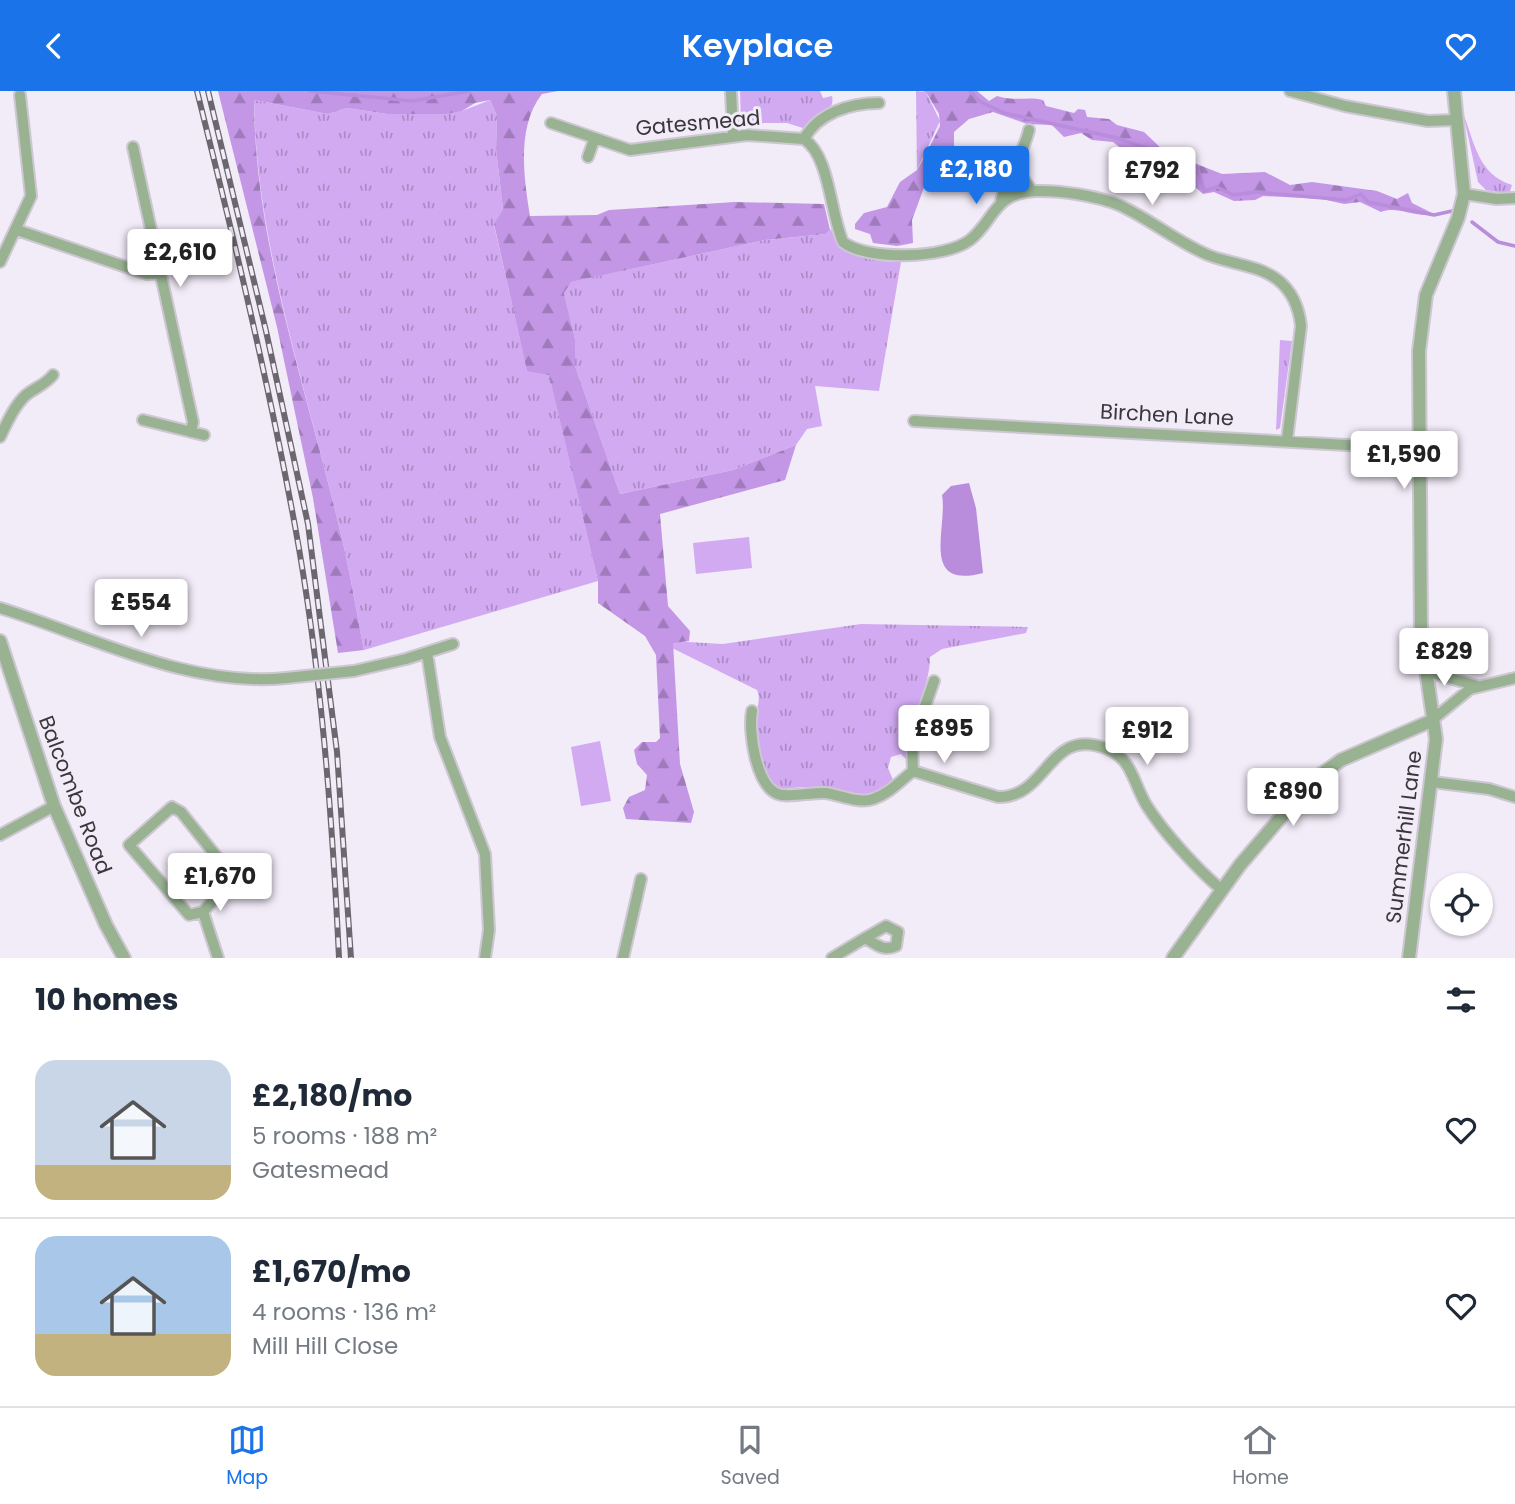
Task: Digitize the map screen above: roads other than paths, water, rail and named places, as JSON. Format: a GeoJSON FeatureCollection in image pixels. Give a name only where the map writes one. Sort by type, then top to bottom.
{"type":"FeatureCollection","features":[{"type":"Feature","properties":{"kind":"street"},"geometry":{"type":"LineString","coordinates":[[731,91],[733,136]]}},
{"type":"Feature","properties":{"kind":"street"},"geometry":{"type":"LineString","coordinates":[[1290,91],[1345,106],[1428,121],[1455,120]]}},
{"type":"Feature","properties":{"kind":"street","name":"Summerhill Lane"},"geometry":{"type":"LineString","coordinates":[[1409,958],[1436,739],[1431,721],[1421,635],[1419,351],[1426,295],[1458,218],[1464,194],[1454,91]]}},
{"type":"Feature","properties":{"kind":"street"},"geometry":{"type":"LineString","coordinates":[[0,263],[29,205],[32,187],[20,95]]}},
{"type":"Feature","properties":{"kind":"street"},"geometry":{"type":"LineString","coordinates":[[879,103],[856,104],[821,118],[804,139],[811,144],[821,160],[843,241],[859,250],[906,255],[950,251],[978,233],[1001,202],[1003,191],[1016,169],[1029,130]]}},
{"type":"Feature","properties":{"kind":"street","name":"Gatesmead"},"geometry":{"type":"LineString","coordinates":[[551,123],[615,147],[643,150],[733,136],[793,136],[804,139]]}},
{"type":"Feature","properties":{"kind":"street"},"geometry":{"type":"LineString","coordinates":[[588,157],[594,140]]}},
{"type":"Feature","properties":{"kind":"street"},"geometry":{"type":"LineString","coordinates":[[133,147],[193,422],[191,432]]}},
{"type":"Feature","properties":{"kind":"street"},"geometry":{"type":"LineString","coordinates":[[1016,169],[1032,191]]}},
{"type":"Feature","properties":{"kind":"street"},"geometry":{"type":"LineString","coordinates":[[1001,202],[1032,191],[1097,199],[1121,206],[1205,254],[1264,272],[1288,289],[1300,313],[1301,326],[1287,440]]}},
{"type":"Feature","properties":{"kind":"street"},"geometry":{"type":"LineString","coordinates":[[1464,194],[1497,199],[1515,198]]}},
{"type":"Feature","properties":{"kind":"street"},"geometry":{"type":"LineString","coordinates":[[17,230],[147,274],[160,273]]}},
{"type":"Feature","properties":{"kind":"street"},"geometry":{"type":"LineString","coordinates":[[1,435],[3,427],[26,395],[45,386],[53,375]]}},
{"type":"Feature","properties":{"kind":"street"},"geometry":{"type":"LineString","coordinates":[[143,420],[204,435]]}},
{"type":"Feature","properties":{"kind":"street","name":"Birchen Lane"},"geometry":{"type":"LineString","coordinates":[[914,421],[1419,449]]}},
{"type":"Feature","properties":{"kind":"street"},"geometry":{"type":"LineString","coordinates":[[0,608],[122,650],[218,676],[243,680],[354,671],[428,653],[453,644]]}},
{"type":"Feature","properties":{"kind":"street","name":"Balcombe Road"},"geometry":{"type":"LineString","coordinates":[[0,641],[54,806],[106,925],[124,958]]}},
{"type":"Feature","properties":{"kind":"street"},"geometry":{"type":"LineString","coordinates":[[428,653],[440,737],[485,854],[489,930],[485,958]]}},
{"type":"Feature","properties":{"kind":"street"},"geometry":{"type":"LineString","coordinates":[[1425,666],[1436,674],[1478,686]]}},
{"type":"Feature","properties":{"kind":"street"},"geometry":{"type":"LineString","coordinates":[[1173,958],[1278,819],[1325,770],[1431,721],[1459,696],[1478,686],[1515,678]]}},
{"type":"Feature","properties":{"kind":"street"},"geometry":{"type":"LineString","coordinates":[[913,771],[912,743],[934,681]]}},
{"type":"Feature","properties":{"kind":"street"},"geometry":{"type":"LineString","coordinates":[[752,711],[750,729],[759,771],[763,781],[781,795],[811,792],[869,801],[893,788],[913,771]]}},
{"type":"Feature","properties":{"kind":"street"},"geometry":{"type":"LineString","coordinates":[[913,771],[1009,798],[1025,791],[1069,746],[1087,743],[1109,749],[1127,763],[1154,816],[1222,890]]}},
{"type":"Feature","properties":{"kind":"street"},"geometry":{"type":"LineString","coordinates":[[1432,782],[1489,789],[1515,797]]}},
{"type":"Feature","properties":{"kind":"street"},"geometry":{"type":"LineString","coordinates":[[0,835],[54,806]]}},
{"type":"Feature","properties":{"kind":"street"},"geometry":{"type":"LineString","coordinates":[[172,807],[181,812],[233,877],[203,912],[189,915],[129,845],[172,807]]}},
{"type":"Feature","properties":{"kind":"street"},"geometry":{"type":"LineString","coordinates":[[622,958],[641,879]]}},
{"type":"Feature","properties":{"kind":"street"},"geometry":{"type":"LineString","coordinates":[[203,912],[218,958]]}},
{"type":"Feature","properties":{"kind":"street"},"geometry":{"type":"LineString","coordinates":[[832,958],[865,938]]}},
{"type":"Feature","properties":{"kind":"waterway"},"geometry":{"type":"LineString","coordinates":[[310,91],[413,101],[469,91]]}},
{"type":"Feature","properties":{"kind":"waterway"},"geometry":{"type":"LineString","coordinates":[[970,91],[979,101],[1004,113],[1117,138],[1145,148],[1162,158],[1194,165],[1198,169],[1204,191],[1217,187],[1233,195],[1256,192],[1346,200],[1361,194],[1368,202],[1434,215],[1452,211]]}},
{"type":"Feature","properties":{"kind":"waterway"},"geometry":{"type":"LineString","coordinates":[[1472,222],[1498,242],[1515,246]]}},
{"type":"Feature","properties":{"kind":"railway"},"geometry":{"type":"LineString","coordinates":[[197,91],[262,362],[304,579],[324,741],[339,958]]}},
{"type":"Feature","properties":{"kind":"railway"},"geometry":{"type":"LineString","coordinates":[[208,91],[266,331],[308,524],[337,752],[351,958]]}}]}
